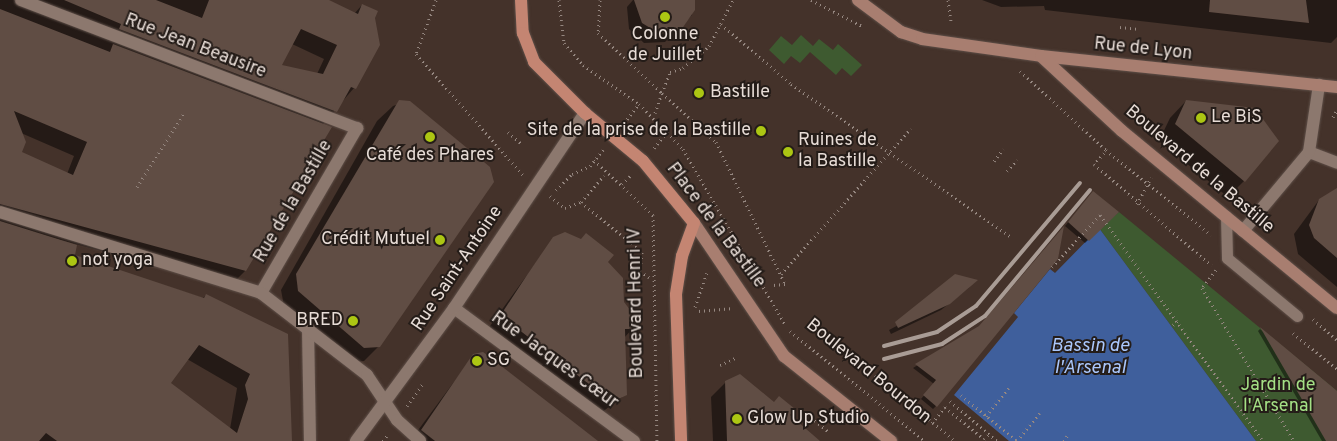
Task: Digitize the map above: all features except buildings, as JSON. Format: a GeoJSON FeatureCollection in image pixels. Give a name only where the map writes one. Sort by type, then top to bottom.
{"type":"FeatureCollection","features":[{"type":"Feature","properties":{"kind":"main road","name":"Place de la Bastille"},"geometry":{"type":"LineString","coordinates":[[521,0],[523,34],[534,62],[585,113],[643,161],[716,251],[771,339],[784,356],[891,441]]}},
{"type":"Feature","properties":{"kind":"main road","name":"Rue de Lyon"},"geometry":{"type":"LineString","coordinates":[[858,0],[901,32],[946,43],[1041,56],[1337,87]]}},
{"type":"Feature","properties":{"kind":"main road","name":"Boulevard de la Bastille"},"geometry":{"type":"LineString","coordinates":[[1041,56],[1122,130],[1337,308]]}},
{"type":"Feature","properties":{"kind":"main road"},"geometry":{"type":"LineString","coordinates":[[681,441],[676,295],[682,256],[694,222]]}},
{"type":"Feature","properties":{"kind":"street","name":"Rue Jean Beausire"},"geometry":{"type":"LineString","coordinates":[[21,0],[357,128]]}},
{"type":"Feature","properties":{"kind":"street"},"geometry":{"type":"LineString","coordinates":[[1243,231],[1309,152],[1319,86]]}},
{"type":"Feature","properties":{"kind":"street","name":"Rue Saint-Antoine"},"geometry":{"type":"LineString","coordinates":[[356,441],[454,308],[585,113]]}},
{"type":"Feature","properties":{"kind":"street","name":"Rue de la Bastille"},"geometry":{"type":"LineString","coordinates":[[260,293],[357,128]]}},
{"type":"Feature","properties":{"kind":"street"},"geometry":{"type":"LineString","coordinates":[[1309,152],[1337,163]]}},
{"type":"Feature","properties":{"kind":"street"},"geometry":{"type":"LineString","coordinates":[[0,212],[260,293],[308,328],[367,376],[397,420],[420,441]]}},
{"type":"Feature","properties":{"kind":"street","name":"Rue Jacques Cœur"},"geometry":{"type":"LineString","coordinates":[[454,308],[634,441]]}},
{"type":"Feature","properties":{"kind":"street"},"geometry":{"type":"LineString","coordinates":[[308,328],[310,441]]}},
{"type":"Feature","properties":{"kind":"lane"},"geometry":{"type":"LineString","coordinates":[[1226,216],[1224,245],[1227,258],[1297,316]]}},
{"type":"Feature","properties":{"kind":"path"},"geometry":{"type":"LineString","coordinates":[[436,0],[416,54],[525,177]]}},
{"type":"Feature","properties":{"kind":"path","name":"Place de la Bastille"},"geometry":{"type":"LineString","coordinates":[[558,0],[559,27],[573,54],[668,131],[729,227]]}},
{"type":"Feature","properties":{"kind":"path","name":"Place de la Bastille"},"geometry":{"type":"LineString","coordinates":[[600,0],[598,33],[716,142],[785,284],[773,285]]}},
{"type":"Feature","properties":{"kind":"path"},"geometry":{"type":"LineString","coordinates":[[655,114],[670,72],[683,68],[709,46],[733,0]]}},
{"type":"Feature","properties":{"kind":"path"},"geometry":{"type":"LineString","coordinates":[[948,0],[951,22]]}},
{"type":"Feature","properties":{"kind":"path"},"geometry":{"type":"LineString","coordinates":[[722,24],[791,84],[938,183],[1010,236]]}},
{"type":"Feature","properties":{"kind":"path"},"geometry":{"type":"LineString","coordinates":[[1120,27],[1138,29]]}},
{"type":"Feature","properties":{"kind":"path"},"geometry":{"type":"LineString","coordinates":[[1013,65],[1147,185],[1224,245]]}},
{"type":"Feature","properties":{"kind":"path"},"geometry":{"type":"LineString","coordinates":[[137,187],[184,113]]}},
{"type":"Feature","properties":{"kind":"path","name":"Place de la Bastille"},"geometry":{"type":"LineString","coordinates":[[781,274],[911,128]]}},
{"type":"Feature","properties":{"kind":"path","name":"Place de la Bastille"},"geometry":{"type":"LineString","coordinates":[[643,161],[668,131]]}},
{"type":"Feature","properties":{"kind":"path"},"geometry":{"type":"LineString","coordinates":[[508,132],[522,144]]}},
{"type":"Feature","properties":{"kind":"path"},"geometry":{"type":"LineString","coordinates":[[994,160],[1003,149]]}},
{"type":"Feature","properties":{"kind":"path","name":"Boulevard Henri IV"},"geometry":{"type":"LineString","coordinates":[[590,166],[594,160],[653,216],[657,441]]}},
{"type":"Feature","properties":{"kind":"path"},"geometry":{"type":"LineString","coordinates":[[1007,171],[1017,160]]}},
{"type":"Feature","properties":{"kind":"path"},"geometry":{"type":"LineString","coordinates":[[548,193],[565,208],[581,202],[604,176]]}},
{"type":"Feature","properties":{"kind":"path"},"geometry":{"type":"LineString","coordinates":[[1137,204],[1147,185]]}},
{"type":"Feature","properties":{"kind":"path"},"geometry":{"type":"LineString","coordinates":[[581,202],[642,252],[640,271],[649,277]]}},
{"type":"Feature","properties":{"kind":"path"},"geometry":{"type":"LineString","coordinates":[[1052,267],[1100,215],[1263,441]]}},
{"type":"Feature","properties":{"kind":"path"},"geometry":{"type":"LineString","coordinates":[[695,317],[698,294],[716,251],[729,227]]}},
{"type":"Feature","properties":{"kind":"path","name":"Boulevard Bourdon"},"geometry":{"type":"LineString","coordinates":[[729,227],[793,334],[925,441]]}},
{"type":"Feature","properties":{"kind":"path"},"geometry":{"type":"LineString","coordinates":[[1202,288],[1294,441]]}},
{"type":"Feature","properties":{"kind":"path","name":"Place de la Bastille"},"geometry":{"type":"LineString","coordinates":[[699,311],[738,306]]}},
{"type":"Feature","properties":{"kind":"path"},"geometry":{"type":"LineString","coordinates":[[1173,325],[1178,321]]}},
{"type":"Feature","properties":{"kind":"path"},"geometry":{"type":"LineString","coordinates":[[720,365],[735,358]]}},
{"type":"Feature","properties":{"kind":"path","name":"Boulevard Bourdon"},"geometry":{"type":"LineString","coordinates":[[871,372],[955,441]]}},
{"type":"Feature","properties":{"kind":"path"},"geometry":{"type":"LineString","coordinates":[[383,441],[430,373]]}},
{"type":"Feature","properties":{"kind":"path"},"geometry":{"type":"LineString","coordinates":[[986,416],[1009,388]]}},
{"type":"Feature","properties":{"kind":"path"},"geometry":{"type":"LineString","coordinates":[[961,395],[1017,441],[1040,413]]}},
{"type":"Feature","properties":{"kind":"path"},"geometry":{"type":"LineString","coordinates":[[950,402],[997,441]]}},
{"type":"Feature","properties":{"kind":"path"},"geometry":{"type":"LineString","coordinates":[[932,423],[945,407],[984,439],[989,434]]}},
{"type":"Feature","properties":{"kind":"path"},"geometry":{"type":"LineString","coordinates":[[811,416],[829,432]]}},
{"type":"Feature","properties":{"kind":"path"},"geometry":{"type":"LineString","coordinates":[[1064,441],[1067,436]]}},
{"type":"Feature","properties":{"kind":"green space"},"geometry":{"type":"Polygon","coordinates":[[[801,35],[813,46],[819,39],[833,50],[838,44],[862,65],[851,76],[842,68],[836,75],[810,52],[800,63],[791,56],[784,64],[769,50],[781,36],[792,45],[801,35]]]}},
{"type":"Feature","properties":{"kind":"green space","name":"Jardin de l'Arsenal"},"geometry":{"type":"Polygon","coordinates":[[[1119,212],[1337,391],[1337,441],[1256,441],[1099,228],[1119,212]]]}},
{"type":"Feature","properties":{"kind":"water","name":"Bassin de l'Arsenal"},"geometry":{"type":"Polygon","coordinates":[[[1099,228],[1256,441],[1009,441],[954,395],[1018,317],[1014,313],[1050,269],[1055,273],[1099,228]]]}},
{"type":"Feature","properties":{"kind":"railway"},"geometry":{"type":"LineString","coordinates":[[884,346],[937,332],[976,306],[1080,183]]}},
{"type":"Feature","properties":{"kind":"railway"},"geometry":{"type":"LineString","coordinates":[[884,359],[942,344],[985,316],[1090,190]]}},
{"type":"Feature","properties":{"kind":"place","name":"Colonne de Juillet"},"geometry":{"type":"Point","coordinates":[665,17]}},
{"type":"Feature","properties":{"kind":"place","name":"Bastille"},"geometry":{"type":"Point","coordinates":[699,93]}},
{"type":"Feature","properties":{"kind":"place","name":"Le BiS"},"geometry":{"type":"Point","coordinates":[1201,118]}},
{"type":"Feature","properties":{"kind":"place","name":"Site de la prise de la Bastille"},"geometry":{"type":"Point","coordinates":[761,131]}},
{"type":"Feature","properties":{"kind":"place","name":"Café des Phares"},"geometry":{"type":"Point","coordinates":[430,137]}},
{"type":"Feature","properties":{"kind":"place","name":"Ruines de la Bastille"},"geometry":{"type":"Point","coordinates":[788,152]}},
{"type":"Feature","properties":{"kind":"place","name":"Crédit Mutuel"},"geometry":{"type":"Point","coordinates":[440,240]}},
{"type":"Feature","properties":{"kind":"place","name":"not yoga"},"geometry":{"type":"Point","coordinates":[72,261]}},
{"type":"Feature","properties":{"kind":"place","name":"BRED"},"geometry":{"type":"Point","coordinates":[353,321]}},
{"type":"Feature","properties":{"kind":"place","name":"SG"},"geometry":{"type":"Point","coordinates":[477,361]}},
{"type":"Feature","properties":{"kind":"place","name":"Glow Up Studio"},"geometry":{"type":"Point","coordinates":[737,419]}}]}
